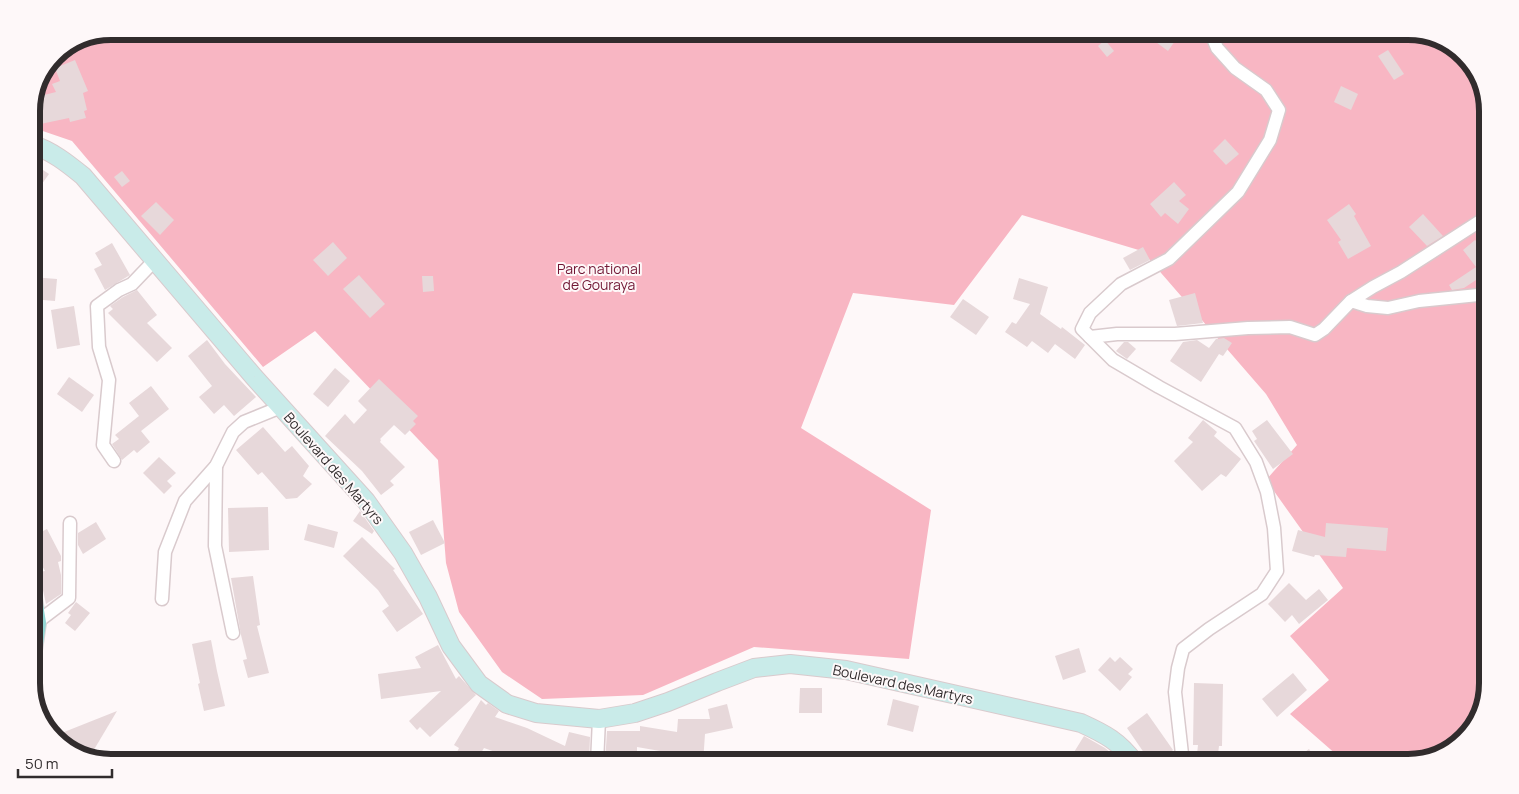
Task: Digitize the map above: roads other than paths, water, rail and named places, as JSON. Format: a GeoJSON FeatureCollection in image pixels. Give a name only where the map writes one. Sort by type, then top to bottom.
{"type":"FeatureCollection","features":[{"type":"Feature","properties":{"kind":"main road","name":"Boulevard des Martyrs"},"geometry":{"type":"LineString","coordinates":[[40,147],[63,159],[83,176],[281,407],[366,501],[404,553],[428,597],[451,646],[479,684],[507,704],[536,713],[600,719],[635,713],[754,668],[790,664],[846,670],[1081,723],[1107,735],[1128,754]]}},
{"type":"Feature","properties":{"kind":"street"},"geometry":{"type":"LineString","coordinates":[[1181,754],[1175,692],[1183,649],[1209,629],[1262,594],[1278,571],[1274,528],[1267,492],[1256,462],[1235,428],[1113,360],[1082,330],[1090,313],[1121,284],[1169,259],[1238,192],[1270,140],[1279,110],[1266,90],[1235,68],[1217,48],[1214,40]]}},
{"type":"Feature","properties":{"kind":"street"},"geometry":{"type":"LineString","coordinates":[[1090,337],[1117,334],[1175,334],[1248,328],[1290,327],[1315,335],[1324,329],[1351,301],[1372,287],[1401,272],[1479,222]]}},
{"type":"Feature","properties":{"kind":"street"},"geometry":{"type":"LineString","coordinates":[[114,461],[103,445],[109,380],[99,347],[97,306],[119,290],[132,284],[154,261]]}},
{"type":"Feature","properties":{"kind":"street"},"geometry":{"type":"LineString","coordinates":[[1351,301],[1367,306],[1388,308],[1419,302],[1479,295]]}},
{"type":"Feature","properties":{"kind":"street"},"geometry":{"type":"LineString","coordinates":[[162,599],[165,552],[185,501],[216,466],[233,432],[244,422],[281,407]]}},
{"type":"Feature","properties":{"kind":"street"},"geometry":{"type":"LineString","coordinates":[[216,466],[215,546],[233,633]]}},
{"type":"Feature","properties":{"kind":"street"},"geometry":{"type":"LineString","coordinates":[[40,620],[69,598],[70,523]]}},
{"type":"Feature","properties":{"kind":"street"},"geometry":{"type":"LineString","coordinates":[[598,754],[600,719]]}},
{"type":"Feature","properties":{"kind":"park label","name":"Parc national de Gouraya"},"geometry":{"type":"Point","coordinates":[599,276]}}]}
